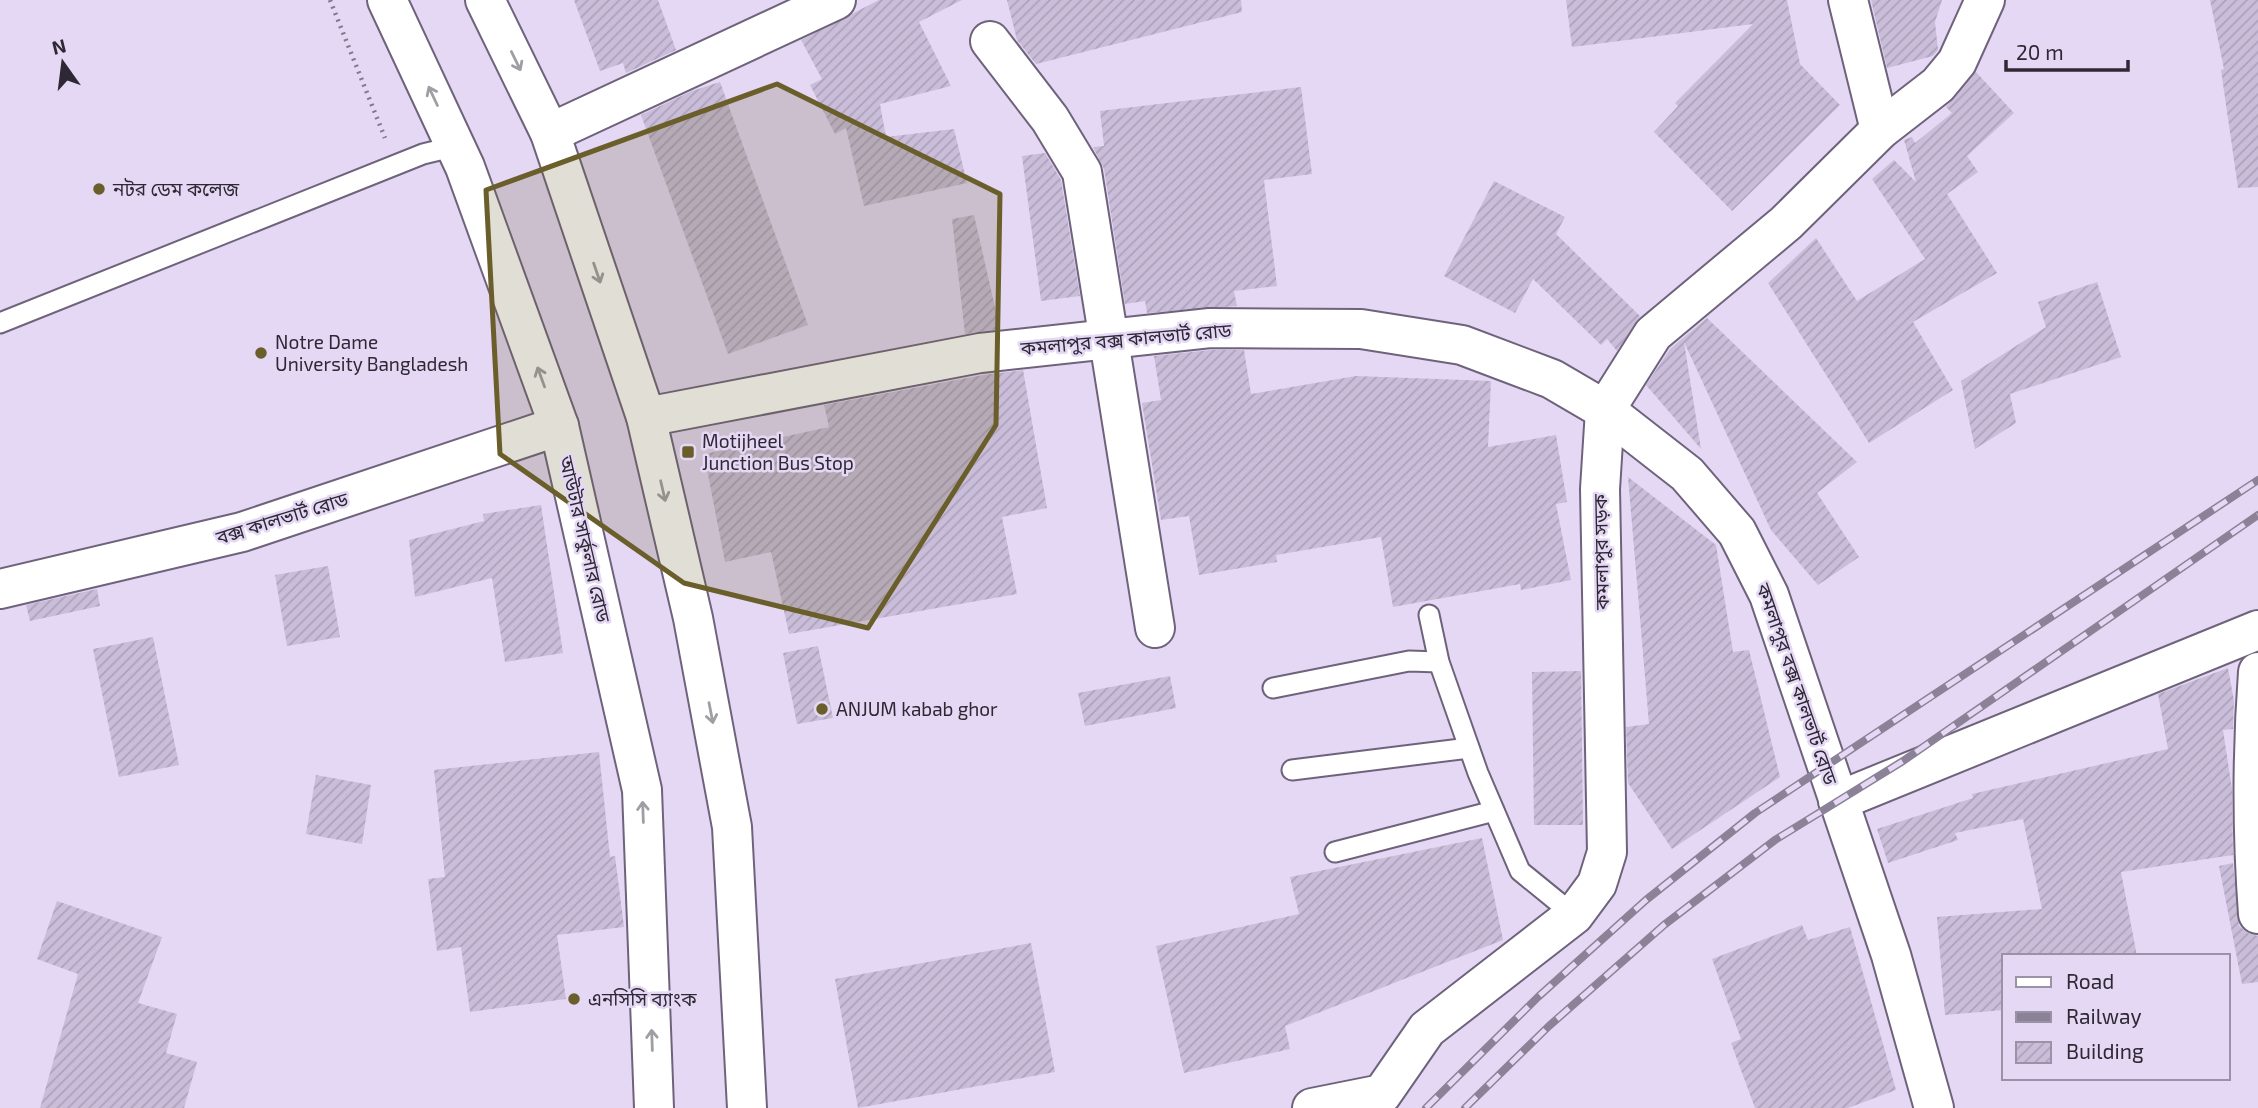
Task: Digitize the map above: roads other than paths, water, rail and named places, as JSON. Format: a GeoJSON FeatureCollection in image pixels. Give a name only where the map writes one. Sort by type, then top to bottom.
{"type":"FeatureCollection","features":[{"type":"Feature","properties":{"kind":"street","name":"আউটার সার্কুলার রোড"},"geometry":{"type":"LineString","coordinates":[[387,0],[456,146],[559,426],[642,790],[654,1108]]}},
{"type":"Feature","properties":{"kind":"street"},"geometry":{"type":"LineString","coordinates":[[485,0],[550,133],[646,417],[693,618],[732,827],[747,1108]]}},
{"type":"Feature","properties":{"kind":"street"},"geometry":{"type":"LineString","coordinates":[[550,133],[836,0]]}},
{"type":"Feature","properties":{"kind":"street"},"geometry":{"type":"LineString","coordinates":[[1848,0],[1880,130]]}},
{"type":"Feature","properties":{"kind":"street","name":"কমলাপুর সড়ক"},"geometry":{"type":"LineString","coordinates":[[1312,1108],[1376,1101],[1427,1029],[1574,915],[1597,884],[1607,852],[1600,489],[1605,410],[1653,334],[1786,223],[1880,130],[1938,85],[1957,62],[1985,0]]}},
{"type":"Feature","properties":{"kind":"street"},"geometry":{"type":"LineString","coordinates":[[990,41],[1050,120],[1082,172],[1155,628]]}},
{"type":"Feature","properties":{"kind":"street","name":"কমলাপুর বক্স কালভার্ট রোড"},"geometry":{"type":"LineString","coordinates":[[646,417],[980,353],[1210,328],[1361,329],[1462,345],[1552,379],[1605,410],[1687,474],[1737,532],[1769,595],[1891,955],[1934,1108]]}},
{"type":"Feature","properties":{"kind":"street","name":"বক্স কালভার্ট রোড"},"geometry":{"type":"LineString","coordinates":[[0,589],[242,533],[559,426]]}},
{"type":"Feature","properties":{"kind":"street"},"geometry":{"type":"LineString","coordinates":[[1838,801],[2258,630]]}},
{"type":"Feature","properties":{"kind":"street"},"geometry":{"type":"LineString","coordinates":[[2258,672],[2252,754],[2253,838],[2258,914]]}},
{"type":"Feature","properties":{"kind":"lane"},"geometry":{"type":"LineString","coordinates":[[0,323],[423,153],[456,146]]}},
{"type":"Feature","properties":{"kind":"lane"},"geometry":{"type":"LineString","coordinates":[[1429,615],[1439,662],[1469,748],[1520,871],[1574,915]]}},
{"type":"Feature","properties":{"kind":"lane"},"geometry":{"type":"LineString","coordinates":[[1273,688],[1409,661],[1439,662]]}},
{"type":"Feature","properties":{"kind":"lane"},"geometry":{"type":"LineString","coordinates":[[1292,769],[1469,748]]}},
{"type":"Feature","properties":{"kind":"lane"},"geometry":{"type":"LineString","coordinates":[[1335,852],[1494,811]]}},
{"type":"Feature","properties":{"kind":"railway"},"geometry":{"type":"LineString","coordinates":[[1426,1108],[1538,997],[1646,900],[1755,813],[2258,480]]}},
{"type":"Feature","properties":{"kind":"railway"},"geometry":{"type":"LineString","coordinates":[[1465,1108],[1549,1026],[1664,925],[1775,840],[1903,761],[2258,515]]}},
{"type":"Feature","properties":{"kind":"place","name":"নটর ডেম কলেজ"},"geometry":{"type":"Point","coordinates":[99,189]}},
{"type":"Feature","properties":{"kind":"place","name":"Notre Dame University Bangladesh"},"geometry":{"type":"Point","coordinates":[261,353]}},
{"type":"Feature","properties":{"kind":"place","name":"Motijheel Junction Bus Stop"},"geometry":{"type":"Point","coordinates":[688,452]}},
{"type":"Feature","properties":{"kind":"place","name":"ANJUM kabab ghor"},"geometry":{"type":"Point","coordinates":[822,709]}},
{"type":"Feature","properties":{"kind":"place","name":"এনসিসি ব্যাংক"},"geometry":{"type":"Point","coordinates":[574,999]}}]}
